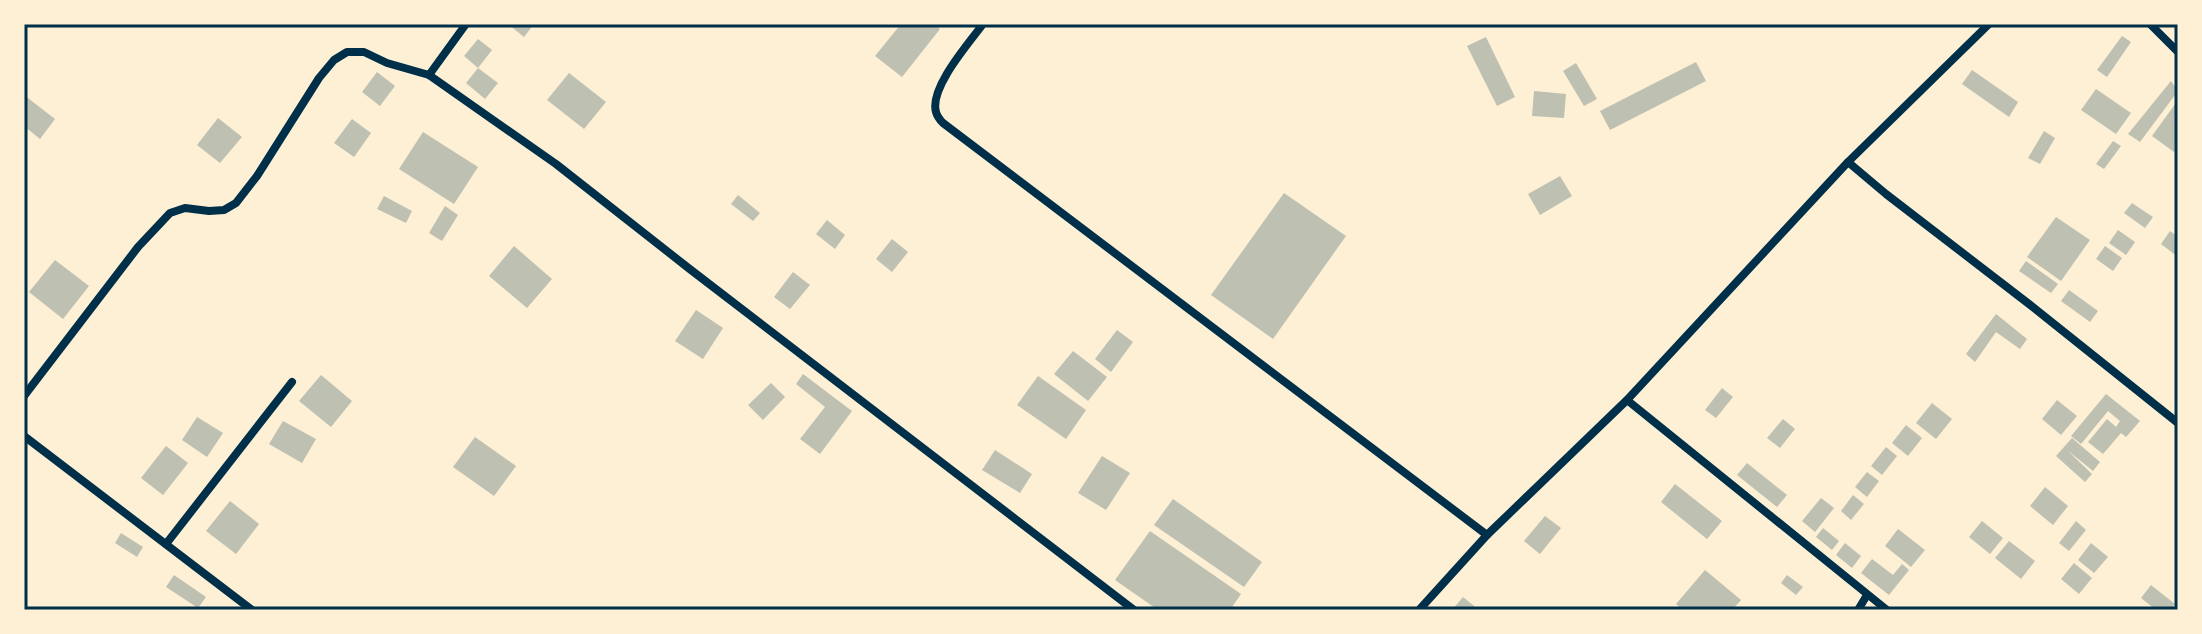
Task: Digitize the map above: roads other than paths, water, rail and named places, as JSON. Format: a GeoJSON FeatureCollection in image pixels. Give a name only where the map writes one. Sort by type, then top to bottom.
{"type":"FeatureCollection","features":[{"type":"Feature","properties":{"kind":"street"},"geometry":{"type":"LineString","coordinates":[[429,75],[466,24]]}},
{"type":"Feature","properties":{"kind":"street"},"geometry":{"type":"LineString","coordinates":[[983,24],[944,79],[936,96],[936,114],[943,123],[1487,535]]}},
{"type":"Feature","properties":{"kind":"street"},"geometry":{"type":"LineString","coordinates":[[1419,610],[1487,535],[1627,400],[1848,162],[1989,24]]}},
{"type":"Feature","properties":{"kind":"street"},"geometry":{"type":"LineString","coordinates":[[2150,24],[2178,52]]}},
{"type":"Feature","properties":{"kind":"street"},"geometry":{"type":"LineString","coordinates":[[24,396],[138,247],[170,213],[185,208],[224,210],[236,203],[334,60],[347,52],[364,52],[387,63],[429,75],[556,164],[1134,610]]}},
{"type":"Feature","properties":{"kind":"street"},"geometry":{"type":"LineString","coordinates":[[1848,162],[2178,423]]}},
{"type":"Feature","properties":{"kind":"street"},"geometry":{"type":"LineString","coordinates":[[166,544],[292,382]]}},
{"type":"Feature","properties":{"kind":"street"},"geometry":{"type":"LineString","coordinates":[[1627,400],[1887,610]]}},
{"type":"Feature","properties":{"kind":"street"},"geometry":{"type":"LineString","coordinates":[[25,438],[252,610]]}},
{"type":"Feature","properties":{"kind":"street"},"geometry":{"type":"LineString","coordinates":[[1858,610],[1867,595]]}}]}
